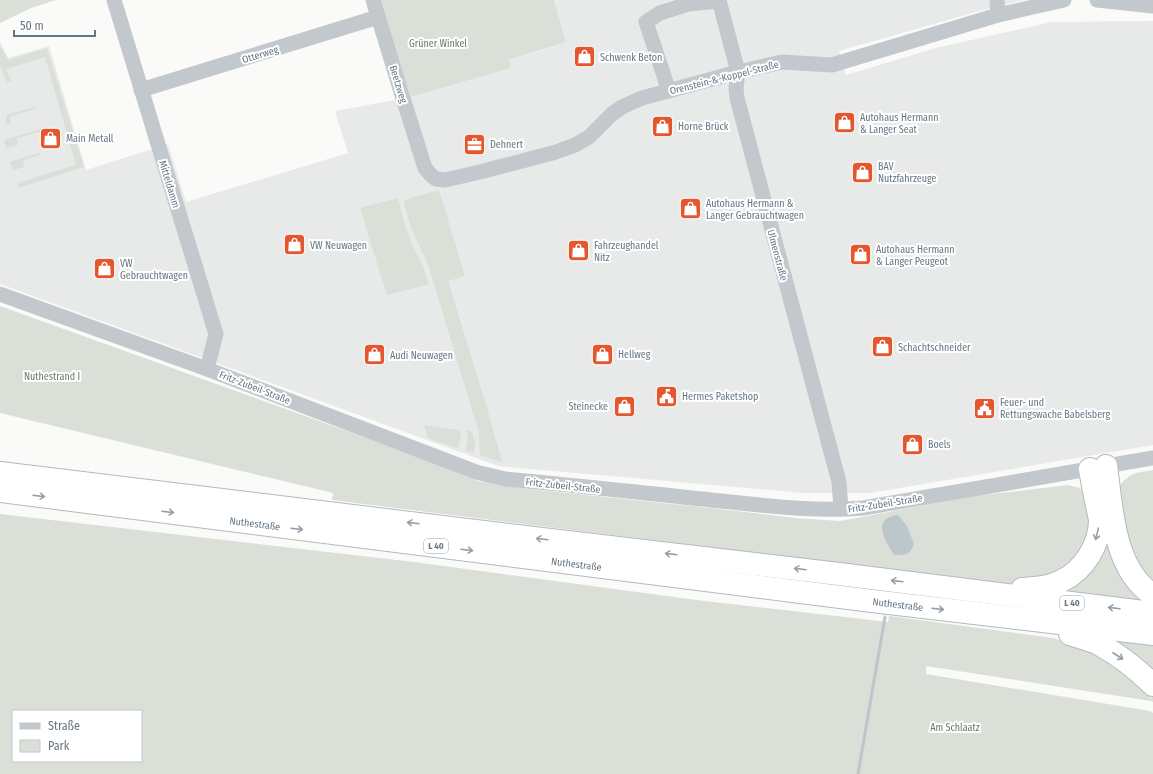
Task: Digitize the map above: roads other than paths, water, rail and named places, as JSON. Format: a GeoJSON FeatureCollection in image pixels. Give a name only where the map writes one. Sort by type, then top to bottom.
{"type":"FeatureCollection","features":[{"type":"Feature","properties":{"kind":"highway"},"geometry":{"type":"LineString","coordinates":[[991,593],[1045,587],[1063,580],[1079,569],[1088,558],[1094,546],[1098,532],[1100,520],[1098,467]]}},
{"type":"Feature","properties":{"kind":"highway"},"geometry":{"type":"LineString","coordinates":[[1098,467],[1120,549],[1130,572],[1145,590],[1153,595]]}},
{"type":"Feature","properties":{"kind":"highway","name":"Nuthestraße"},"geometry":{"type":"LineString","coordinates":[[0,473],[1153,613]]}},
{"type":"Feature","properties":{"kind":"highway","name":"Nuthestraße"},"geometry":{"type":"LineString","coordinates":[[0,491],[551,561],[1153,634]]}},
{"type":"Feature","properties":{"kind":"highway"},"geometry":{"type":"LineString","coordinates":[[1031,620],[1098,644],[1121,658],[1153,685]]}},
{"type":"Feature","properties":{"kind":"street","name":"Mitteldamm"},"geometry":{"type":"LineString","coordinates":[[114,0],[216,334],[207,369]]}},
{"type":"Feature","properties":{"kind":"street","name":"Beetzweg"},"geometry":{"type":"LineString","coordinates":[[373,0],[425,168]]}},
{"type":"Feature","properties":{"kind":"street"},"geometry":{"type":"LineString","coordinates":[[997,0],[998,15]]}},
{"type":"Feature","properties":{"kind":"street","name":"Orenstein-&-Koppel-Straße"},"geometry":{"type":"LineString","coordinates":[[425,168],[436,179],[444,180],[480,172],[556,152],[575,145],[589,137],[612,114],[635,100],[738,72],[782,62],[832,65],[998,15],[1064,0]]}},
{"type":"Feature","properties":{"kind":"street"},"geometry":{"type":"LineString","coordinates":[[1097,0],[1153,6]]}},
{"type":"Feature","properties":{"kind":"street"},"geometry":{"type":"LineString","coordinates":[[669,91],[646,22],[660,13],[688,4],[719,1]]}},
{"type":"Feature","properties":{"kind":"street","name":"Ulmenstraße"},"geometry":{"type":"LineString","coordinates":[[719,1],[738,72],[736,88],[737,98],[828,437],[839,482],[841,510]]}},
{"type":"Feature","properties":{"kind":"street","name":"Otterweg"},"geometry":{"type":"LineString","coordinates":[[141,90],[378,17]]}},
{"type":"Feature","properties":{"kind":"street","name":"Fritz-Zubeil-Straße"},"geometry":{"type":"LineString","coordinates":[[0,294],[207,369],[476,472],[505,480],[753,505],[841,510],[863,508],[1153,458]]}},
{"type":"Feature","properties":{"kind":"waterway"},"geometry":{"type":"LineString","coordinates":[[858,774],[885,617]]}},
{"type":"Feature","properties":{"kind":"place","name":"Schwenk Beton"},"geometry":{"type":"Point","coordinates":[585,57]}},
{"type":"Feature","properties":{"kind":"place","name":"Autohaus Hermann & Langer Seat"},"geometry":{"type":"Point","coordinates":[844,123]}},
{"type":"Feature","properties":{"kind":"place","name":"Horne Brück"},"geometry":{"type":"Point","coordinates":[663,126]}},
{"type":"Feature","properties":{"kind":"place","name":"Main Metall"},"geometry":{"type":"Point","coordinates":[50,138]}},
{"type":"Feature","properties":{"kind":"place","name":"Dehnert"},"geometry":{"type":"Point","coordinates":[475,144]}},
{"type":"Feature","properties":{"kind":"place","name":"BAV Nutzfahrzeuge"},"geometry":{"type":"Point","coordinates":[862,172]}},
{"type":"Feature","properties":{"kind":"place","name":"Autohaus Hermann & Langer Gebrauchtwagen"},"geometry":{"type":"Point","coordinates":[691,209]}},
{"type":"Feature","properties":{"kind":"place","name":"VW Neuwagen"},"geometry":{"type":"Point","coordinates":[294,245]}},
{"type":"Feature","properties":{"kind":"place","name":"Fahrzeughandel Nitz"},"geometry":{"type":"Point","coordinates":[578,251]}},
{"type":"Feature","properties":{"kind":"place","name":"Autohaus Hermann & Langer Peugeot"},"geometry":{"type":"Point","coordinates":[860,255]}},
{"type":"Feature","properties":{"kind":"place","name":"VW Gebrauchtwagen"},"geometry":{"type":"Point","coordinates":[104,269]}},
{"type":"Feature","properties":{"kind":"place","name":"Schachtschneider"},"geometry":{"type":"Point","coordinates":[883,347]}},
{"type":"Feature","properties":{"kind":"place","name":"Hellweg"},"geometry":{"type":"Point","coordinates":[603,354]}},
{"type":"Feature","properties":{"kind":"place","name":"Audi Neuwagen"},"geometry":{"type":"Point","coordinates":[375,355]}},
{"type":"Feature","properties":{"kind":"place","name":"Hermes Paketshop"},"geometry":{"type":"Point","coordinates":[666,396]}},
{"type":"Feature","properties":{"kind":"place","name":"Steinecke"},"geometry":{"type":"Point","coordinates":[624,406]}},
{"type":"Feature","properties":{"kind":"place","name":"Feuer- und Rettungswache Babelsberg"},"geometry":{"type":"Point","coordinates":[984,408]}},
{"type":"Feature","properties":{"kind":"place","name":"Boels"},"geometry":{"type":"Point","coordinates":[912,444]}},
{"type":"Feature","properties":{"kind":"park label","name":"Grüner Winkel"},"geometry":{"type":"Point","coordinates":[438,43]}},
{"type":"Feature","properties":{"kind":"park label","name":"Nuthestrand I"},"geometry":{"type":"Point","coordinates":[52,376]}},
{"type":"Feature","properties":{"kind":"park label","name":"Am Schlaatz"},"geometry":{"type":"Point","coordinates":[955,727]}}]}
